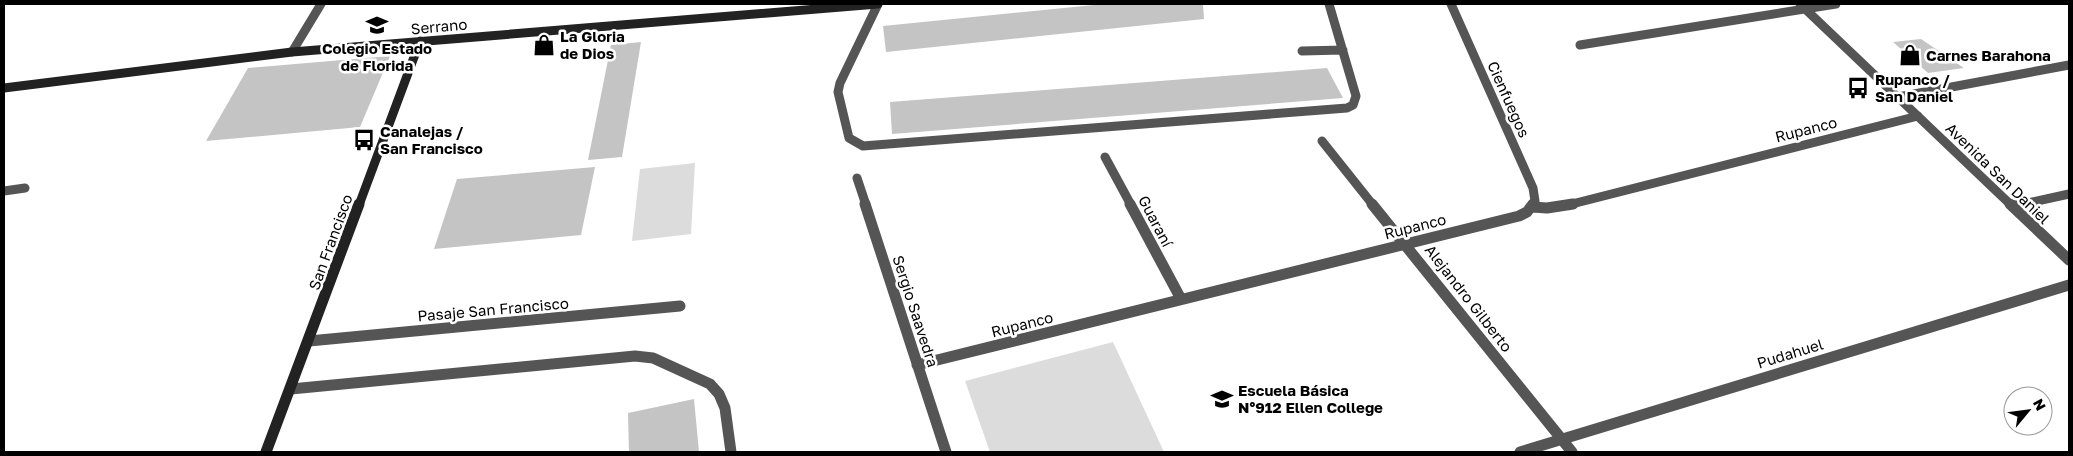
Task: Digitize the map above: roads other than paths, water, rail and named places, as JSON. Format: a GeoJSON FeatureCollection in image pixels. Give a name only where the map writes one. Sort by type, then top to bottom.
{"type":"FeatureCollection","features":[{"type":"Feature","properties":{"kind":"main road","name":"Serrano"},"geometry":{"type":"LineString","coordinates":[[4,88],[292,52],[788,7],[878,4]]}},
{"type":"Feature","properties":{"kind":"main road","name":"San Francisco"},"geometry":{"type":"LineString","coordinates":[[266,452],[420,41]]}},
{"type":"Feature","properties":{"kind":"street"},"geometry":{"type":"LineString","coordinates":[[292,52],[321,4]]}},
{"type":"Feature","properties":{"kind":"street"},"geometry":{"type":"LineString","coordinates":[[878,4],[847,67],[838,92],[849,138],[863,146],[1347,108],[1353,105],[1356,96],[1329,4]]}},
{"type":"Feature","properties":{"kind":"street","name":"Cienfuegos"},"geometry":{"type":"LineString","coordinates":[[1450,4],[1533,188],[1535,195],[1532,207]]}},
{"type":"Feature","properties":{"kind":"street"},"geometry":{"type":"LineString","coordinates":[[1580,45],[1803,6],[1836,4]]}},
{"type":"Feature","properties":{"kind":"street","name":"Avenida San Daniel"},"geometry":{"type":"LineString","coordinates":[[1803,6],[2069,260]]}},
{"type":"Feature","properties":{"kind":"street"},"geometry":{"type":"LineString","coordinates":[[1302,51],[1343,50]]}},
{"type":"Feature","properties":{"kind":"street"},"geometry":{"type":"LineString","coordinates":[[1898,97],[2069,65]]}},
{"type":"Feature","properties":{"kind":"street","name":"Rupanco"},"geometry":{"type":"LineString","coordinates":[[918,365],[1519,216],[1532,207],[1563,206],[1918,116]]}},
{"type":"Feature","properties":{"kind":"street","name":"Alejandro Gilberto"},"geometry":{"type":"LineString","coordinates":[[1322,141],[1388,224],[1406,243],[1572,452]]}},
{"type":"Feature","properties":{"kind":"street","name":"Guaraní"},"geometry":{"type":"LineString","coordinates":[[1104,157],[1181,299]]}},
{"type":"Feature","properties":{"kind":"street","name":"Sergio Saavedra"},"geometry":{"type":"LineString","coordinates":[[858,178],[946,452]]}},
{"type":"Feature","properties":{"kind":"street"},"geometry":{"type":"LineString","coordinates":[[4,191],[25,188]]}},
{"type":"Feature","properties":{"kind":"street"},"geometry":{"type":"LineString","coordinates":[[2013,206],[2069,194]]}},
{"type":"Feature","properties":{"kind":"street","name":"Pudahuel"},"geometry":{"type":"LineString","coordinates":[[1520,452],[2069,285]]}},
{"type":"Feature","properties":{"kind":"street","name":"Pasaje San Francisco"},"geometry":{"type":"LineString","coordinates":[[309,341],[680,306]]}},
{"type":"Feature","properties":{"kind":"street"},"geometry":{"type":"LineString","coordinates":[[291,389],[635,356],[653,358],[710,384],[720,394],[725,408],[731,452]]}},
{"type":"Feature","properties":{"kind":"place","name":"Colegio Estado de Florida"},"geometry":{"type":"Point","coordinates":[377,25]}},
{"type":"Feature","properties":{"kind":"place","name":"La Gloria de Dios"},"geometry":{"type":"Point","coordinates":[544,45]}},
{"type":"Feature","properties":{"kind":"place","name":"Carnes Barahona"},"geometry":{"type":"Point","coordinates":[1910,55]}},
{"type":"Feature","properties":{"kind":"place","name":"Rupanco / San Daniel"},"geometry":{"type":"Point","coordinates":[1858,88]}},
{"type":"Feature","properties":{"kind":"place","name":"Canalejas / San Francisco"},"geometry":{"type":"Point","coordinates":[364,140]}},
{"type":"Feature","properties":{"kind":"place","name":"Escuela Básica N°912 Ellen College"},"geometry":{"type":"Point","coordinates":[1222,399]}}]}
